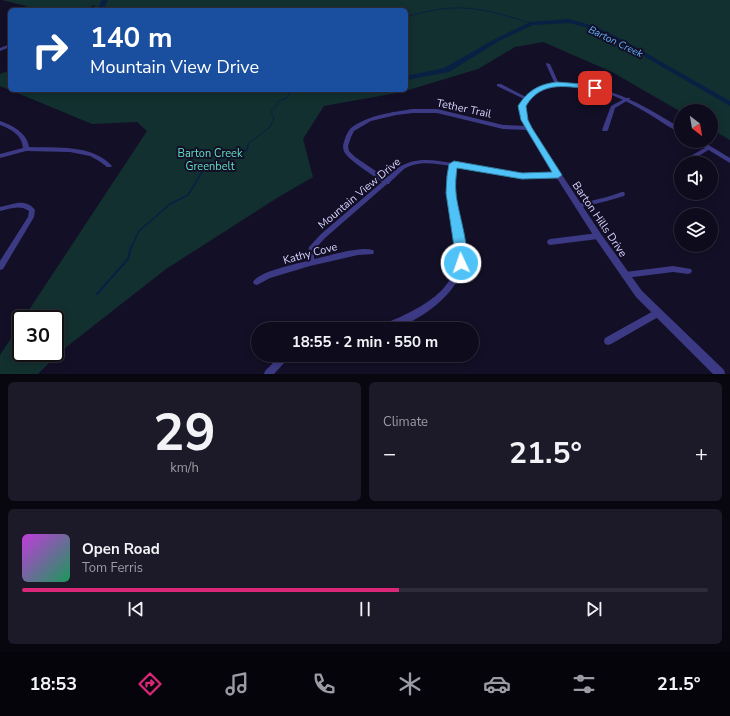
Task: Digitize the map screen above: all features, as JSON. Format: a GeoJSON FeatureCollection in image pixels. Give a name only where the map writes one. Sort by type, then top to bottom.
{"type":"FeatureCollection","features":[{"type":"Feature","properties":{"kind":"street"},"geometry":{"type":"LineString","coordinates":[[548,64],[557,84]]}},
{"type":"Feature","properties":{"kind":"street"},"geometry":{"type":"LineString","coordinates":[[498,85],[526,98],[540,88],[557,84],[581,85],[605,89],[628,99],[674,127]]}},
{"type":"Feature","properties":{"kind":"street","name":"Barton Hills Drive"},"geometry":{"type":"LineString","coordinates":[[526,98],[522,106],[522,112],[528,128],[578,206],[625,275],[639,294],[657,313],[720,374]]}},
{"type":"Feature","properties":{"kind":"street"},"geometry":{"type":"LineString","coordinates":[[605,130],[613,107],[628,99]]}},
{"type":"Feature","properties":{"kind":"street","name":"Tether Trail"},"geometry":{"type":"LineString","coordinates":[[387,182],[353,158],[345,146],[352,130],[369,120],[402,112],[437,111],[503,127],[528,128]]}},
{"type":"Feature","properties":{"kind":"street"},"geometry":{"type":"LineString","coordinates":[[0,123],[10,127],[20,135],[26,144],[26,149]]}},
{"type":"Feature","properties":{"kind":"street"},"geometry":{"type":"LineString","coordinates":[[694,156],[708,148],[730,161]]}},
{"type":"Feature","properties":{"kind":"street"},"geometry":{"type":"LineString","coordinates":[[0,156],[26,149],[82,152],[105,161],[109,166]]}},
{"type":"Feature","properties":{"kind":"street","name":"Mountain View Drive"},"geometry":{"type":"LineString","coordinates":[[310,263],[311,249],[323,236],[402,168],[420,161],[454,164],[522,176],[558,175]]}},
{"type":"Feature","properties":{"kind":"street"},"geometry":{"type":"LineString","coordinates":[[400,322],[410,318],[434,302],[458,277],[461,263],[461,250],[451,193],[451,176],[454,164]]}},
{"type":"Feature","properties":{"kind":"street"},"geometry":{"type":"LineString","coordinates":[[578,206],[622,194]]}},
{"type":"Feature","properties":{"kind":"street"},"geometry":{"type":"LineString","coordinates":[[0,209],[14,205],[28,206],[32,210],[31,217],[0,267]]}},
{"type":"Feature","properties":{"kind":"street"},"geometry":{"type":"LineString","coordinates":[[550,242],[598,236]]}},
{"type":"Feature","properties":{"kind":"street","name":"Kathy Cove"},"geometry":{"type":"LineString","coordinates":[[257,282],[268,275],[310,263],[358,252],[371,252]]}},
{"type":"Feature","properties":{"kind":"street"},"geometry":{"type":"LineString","coordinates":[[625,275],[673,269],[688,270]]}},
{"type":"Feature","properties":{"kind":"street"},"geometry":{"type":"LineString","coordinates":[[608,341],[657,313]]}},
{"type":"Feature","properties":{"kind":"street"},"geometry":{"type":"LineString","coordinates":[[268,374],[279,362]]}},
{"type":"Feature","properties":{"kind":"green space","name":"Barton Creek Greenbelt"},"geometry":{"type":"Polygon","coordinates":[[[2,0],[730,0],[730,140],[718,133],[718,104],[674,104],[674,108],[612,72],[543,42],[515,47],[478,69],[408,90],[408,8],[94,8],[95,5],[87,8],[25,8],[26,6],[2,0]]]}},
{"type":"Feature","properties":{"kind":"green space"},"geometry":{"type":"Polygon","coordinates":[[[8,71],[8,89],[0,86],[0,74],[8,71]]]}},
{"type":"Feature","properties":{"kind":"green space","name":"Barton Creek Greenbelt"},"geometry":{"type":"Polygon","coordinates":[[[15,92],[402,92],[324,106],[303,139],[313,177],[277,198],[166,269],[64,349],[64,310],[29,310],[147,131],[137,122],[92,124],[15,92]]]}},
{"type":"Feature","properties":{"kind":"green space","name":"Barton Creek Greenbelt"},"geometry":{"type":"Polygon","coordinates":[[[12,337],[12,362],[50,362],[38,374],[0,374],[0,355],[12,337]]]}},
{"type":"Feature","properties":{"kind":"waterway","name":"Barton Creek"},"geometry":{"type":"LineString","coordinates":[[101,8],[105,0]]}},
{"type":"Feature","properties":{"kind":"waterway"},"geometry":{"type":"LineString","coordinates":[[408,16],[441,9],[469,8],[497,13],[531,23]]}},
{"type":"Feature","properties":{"kind":"waterway","name":"Barton Creek"},"geometry":{"type":"LineString","coordinates":[[408,78],[446,70],[497,40],[532,23],[569,21],[595,28],[623,42],[730,104]]}},
{"type":"Feature","properties":{"kind":"waterway"},"geometry":{"type":"LineString","coordinates":[[248,146],[249,143],[270,127],[274,118],[271,112],[279,101],[287,98],[291,92]]}},
{"type":"Feature","properties":{"kind":"waterway"},"geometry":{"type":"LineString","coordinates":[[131,248],[139,231],[170,204],[188,195],[204,169],[217,163],[229,151],[242,153],[247,150],[248,145]]}},
{"type":"Feature","properties":{"kind":"waterway"},"geometry":{"type":"LineString","coordinates":[[97,294],[128,259],[131,247]]}},
{"type":"Feature","properties":{"kind":"route"},"geometry":{"type":"LineString","coordinates":[[461,263],[461,250],[451,193],[451,176],[454,164],[522,176],[533,177],[558,175],[528,128],[524,120],[522,106],[526,98],[547,85],[581,85],[595,88]]}}]}
